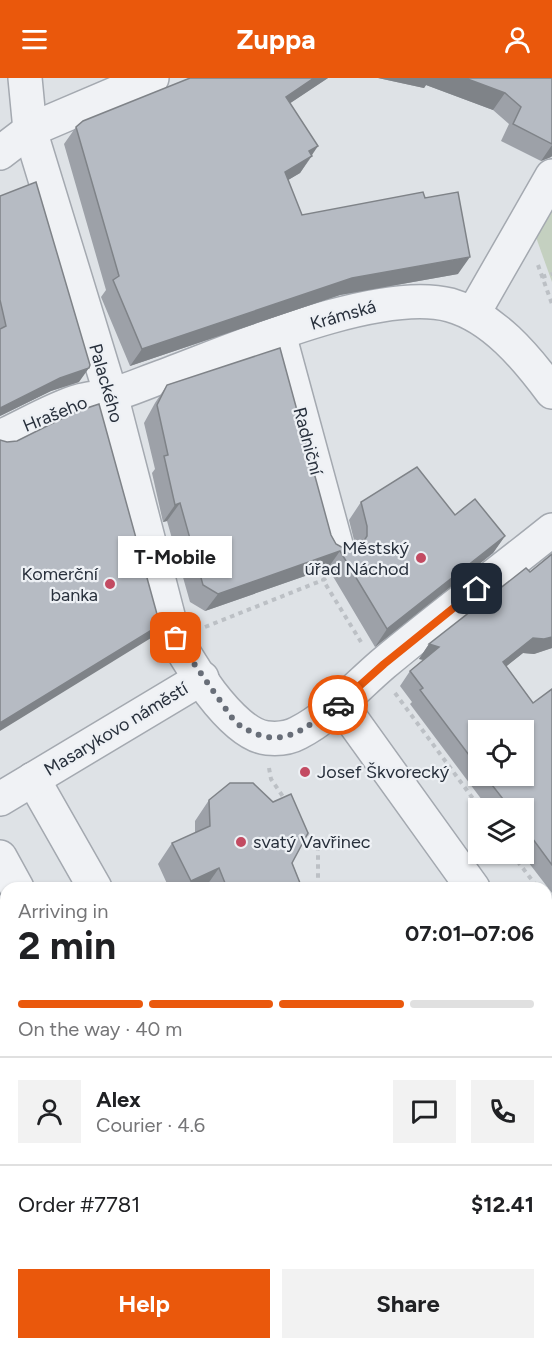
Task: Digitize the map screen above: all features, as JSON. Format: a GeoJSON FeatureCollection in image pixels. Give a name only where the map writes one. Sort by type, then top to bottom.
{"type":"FeatureCollection","features":[{"type":"Feature","properties":{"kind":"street","name":"Palackého"},"geometry":{"type":"LineString","coordinates":[[24,78],[30,130],[111,395],[163,601],[176,638],[202,678]]}},
{"type":"Feature","properties":{"kind":"street"},"geometry":{"type":"LineString","coordinates":[[0,153],[30,130],[152,78]]}},
{"type":"Feature","properties":{"kind":"street"},"geometry":{"type":"LineString","coordinates":[[473,314],[552,176]]}},
{"type":"Feature","properties":{"kind":"street","name":"Krámská"},"geometry":{"type":"LineString","coordinates":[[111,395],[279,334],[378,304],[424,301],[449,305],[473,314],[504,338],[532,366],[552,392]]}},
{"type":"Feature","properties":{"kind":"street","name":"Radniční"},"geometry":{"type":"LineString","coordinates":[[279,334],[337,549]]}},
{"type":"Feature","properties":{"kind":"street","name":"Hrašeho"},"geometry":{"type":"LineString","coordinates":[[0,437],[78,401],[111,395]]}},
{"type":"Feature","properties":{"kind":"street"},"geometry":{"type":"LineString","coordinates":[[265,738],[285,738],[298,733],[340,703],[381,666],[552,530]]}},
{"type":"Feature","properties":{"kind":"street","name":"Masarykovo náměstí"},"geometry":{"type":"LineString","coordinates":[[0,799],[202,678],[235,722],[265,738]]}},
{"type":"Feature","properties":{"kind":"street"},"geometry":{"type":"LineString","coordinates":[[340,703],[469,882]]}},
{"type":"Feature","properties":{"kind":"street","name":"Masarykovo náměstí"},"geometry":{"type":"LineString","coordinates":[[33,778],[92,882]]}},
{"type":"Feature","properties":{"kind":"street"},"geometry":{"type":"LineString","coordinates":[[0,857],[14,882]]}},
{"type":"Feature","properties":{"kind":"path"},"geometry":{"type":"LineString","coordinates":[[542,277],[552,274]]}},
{"type":"Feature","properties":{"kind":"path"},"geometry":{"type":"LineString","coordinates":[[176,638],[342,572],[337,549]]}},
{"type":"Feature","properties":{"kind":"path"},"geometry":{"type":"LineString","coordinates":[[323,580],[473,798]]}},
{"type":"Feature","properties":{"kind":"path"},"geometry":{"type":"LineString","coordinates":[[265,738],[271,779],[289,806]]}},
{"type":"Feature","properties":{"kind":"path"},"geometry":{"type":"LineString","coordinates":[[300,823],[318,850],[318,882]]}},
{"type":"Feature","properties":{"kind":"path"},"geometry":{"type":"LineString","coordinates":[[520,864],[534,882]]}},
{"type":"Feature","properties":{"kind":"green space"},"geometry":{"type":"Polygon","coordinates":[[[552,191],[552,282],[532,226],[552,191]]]}},
{"type":"Feature","properties":{"kind":"building"},"geometry":{"type":"Polygon","coordinates":[[[190,78],[314,78],[286,97],[318,146],[309,151],[312,156],[285,172],[302,215],[423,192],[425,198],[458,192],[470,257],[352,278],[142,349],[113,280],[119,276],[76,127],[83,121],[190,78]]]}},
{"type":"Feature","properties":{"kind":"building"},"geometry":{"type":"Polygon","coordinates":[[[465,78],[552,78],[552,144],[513,124],[521,107],[505,93],[465,78]]]}},
{"type":"Feature","properties":{"kind":"building"},"geometry":{"type":"Polygon","coordinates":[[[36,182],[90,365],[89,368],[60,378],[0,408],[0,329],[6,326],[0,300],[0,196],[36,182]]]}},
{"type":"Feature","properties":{"kind":"building"},"geometry":{"type":"Polygon","coordinates":[[[280,348],[331,535],[336,544],[345,549],[355,548],[362,544],[367,536],[367,526],[361,502],[417,467],[455,515],[475,499],[505,536],[387,629],[340,551],[218,594],[203,585],[180,503],[175,505],[164,456],[168,455],[157,405],[167,385],[280,348]]]}},
{"type":"Feature","properties":{"kind":"building"},"geometry":{"type":"Polygon","coordinates":[[[99,404],[160,625],[0,723],[0,440],[17,441],[75,412],[99,404]]]}},
{"type":"Feature","properties":{"kind":"building"},"geometry":{"type":"Polygon","coordinates":[[[552,554],[552,637],[533,638],[503,662],[533,703],[552,689],[552,865],[534,841],[534,798],[502,798],[493,786],[534,786],[534,720],[468,720],[468,754],[420,690],[423,688],[410,671],[439,647],[429,644],[526,568],[530,572],[552,554]]]}},
{"type":"Feature","properties":{"kind":"building","name":"svatý Vavřinec"},"geometry":{"type":"Polygon","coordinates":[[[230,783],[253,783],[273,802],[291,794],[308,833],[292,863],[300,882],[225,882],[219,868],[191,881],[172,843],[210,826],[209,800],[230,783]]]}},
{"type":"Feature","properties":{"kind":"way so far"},"geometry":{"type":"LineString","coordinates":[[176,638],[184,653],[235,722],[247,731],[265,738],[285,738],[298,733],[338,705]]}},
{"type":"Feature","properties":{"kind":"place","name":"Městský úřad Náchod"},"geometry":{"type":"Point","coordinates":[421,558]}},
{"type":"Feature","properties":{"kind":"place","name":"Komerční banka"},"geometry":{"type":"Point","coordinates":[110,584]}},
{"type":"Feature","properties":{"kind":"place","name":"T-Mobile"},"geometry":{"type":"Point","coordinates":[176,638]}},
{"type":"Feature","properties":{"kind":"place","name":"Josef Škvorecký"},"geometry":{"type":"Point","coordinates":[305,772]}},
{"type":"Feature","properties":{"kind":"place","name":"svatý Vavřinec"},"geometry":{"type":"Point","coordinates":[241,842]}},
{"type":"Feature","properties":{"kind":"route"},"geometry":{"type":"LineString","coordinates":[[338,705],[384,664],[477,589]]}}]}
